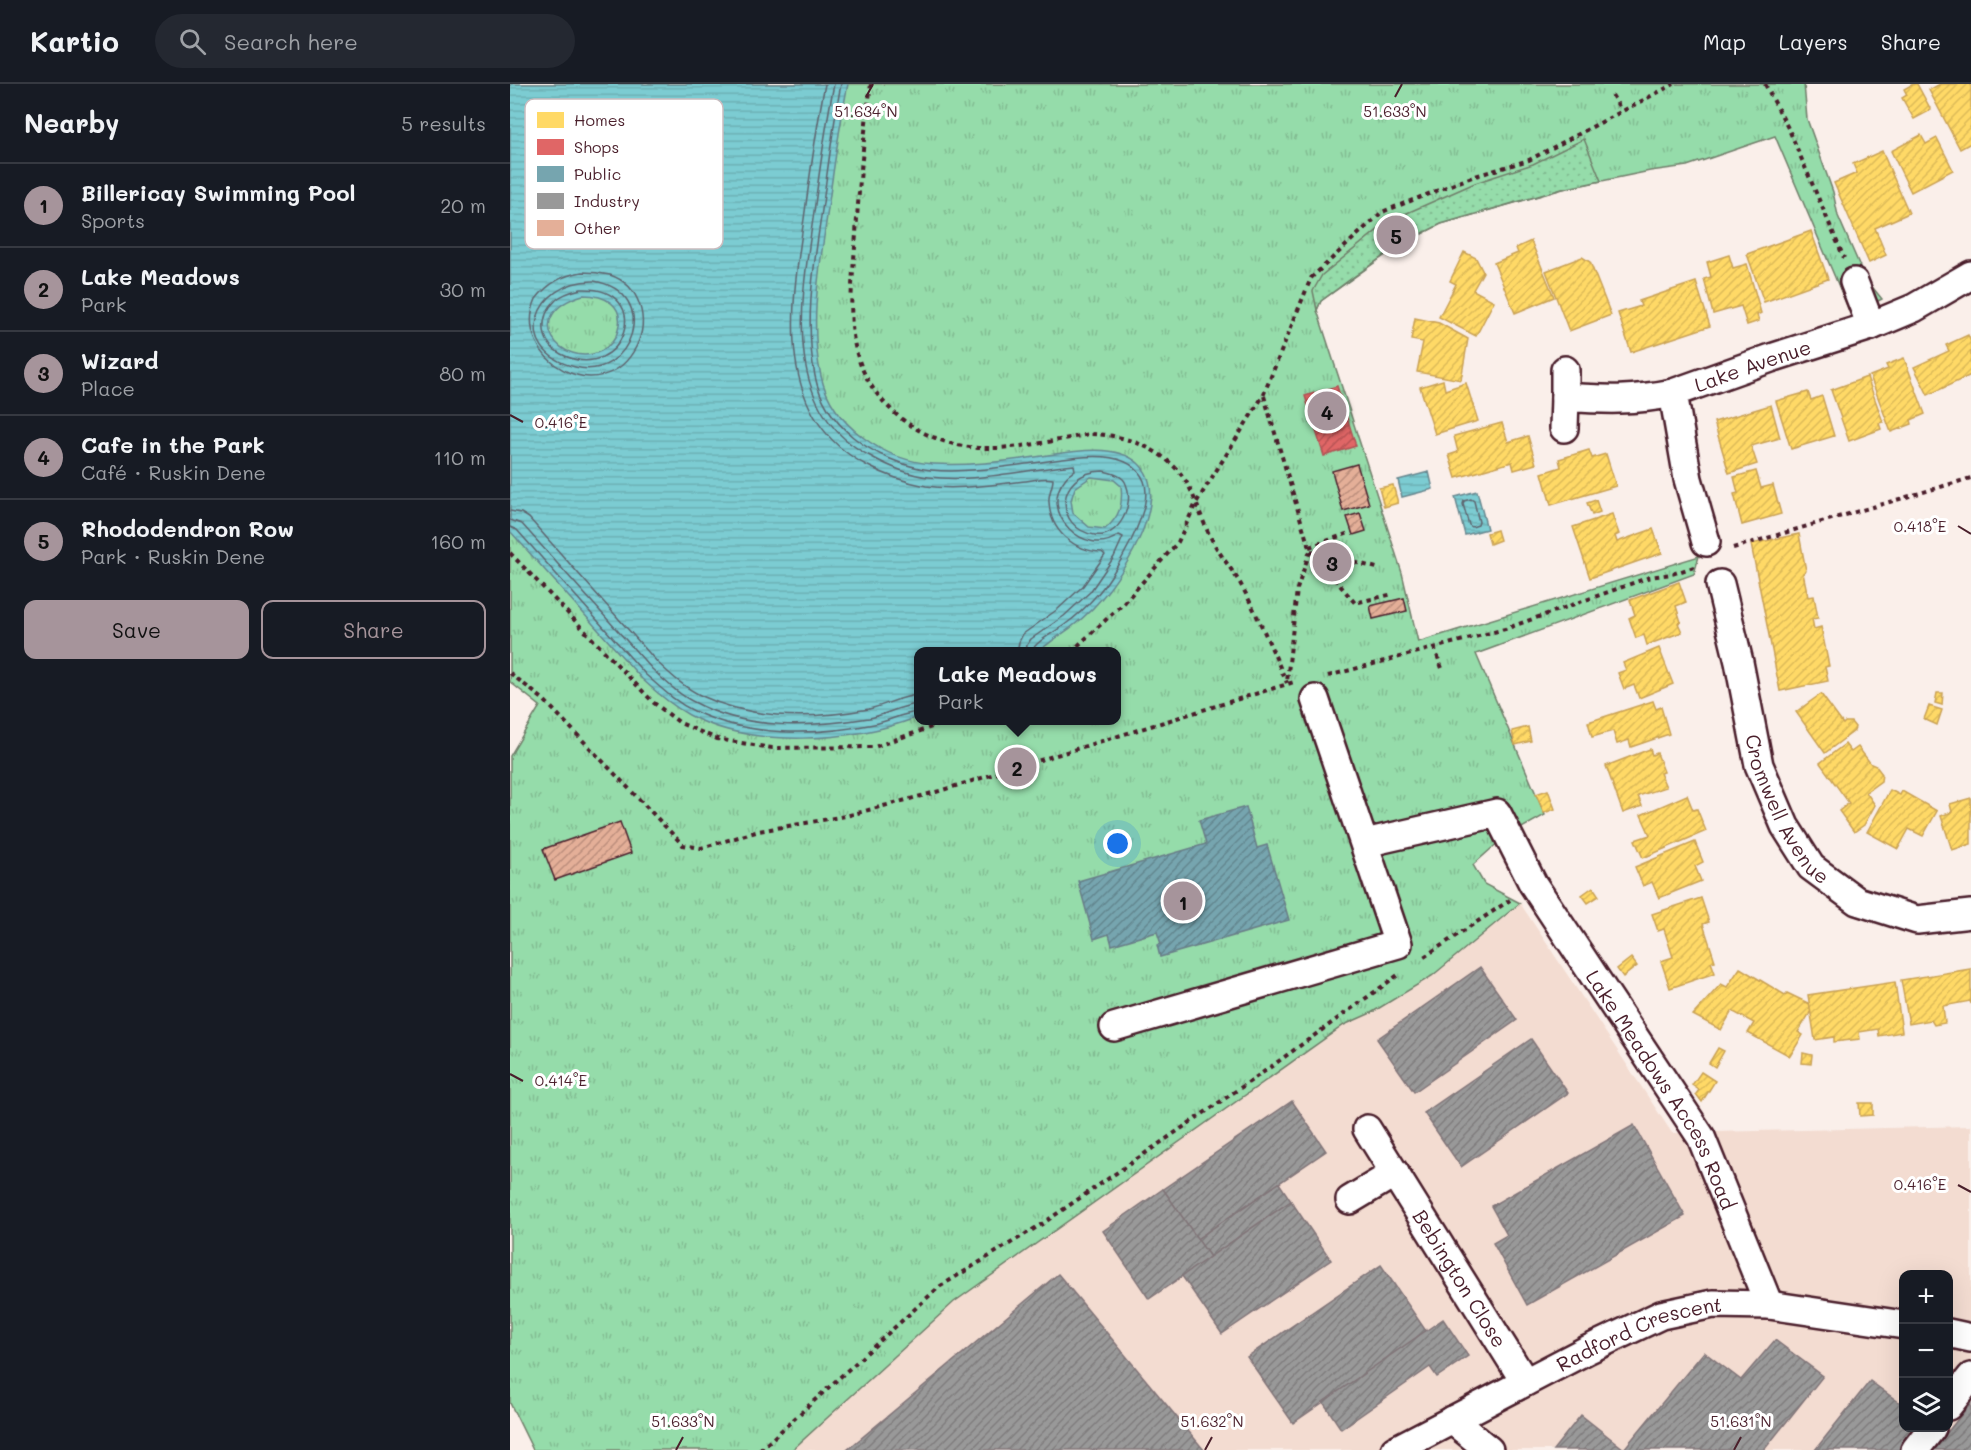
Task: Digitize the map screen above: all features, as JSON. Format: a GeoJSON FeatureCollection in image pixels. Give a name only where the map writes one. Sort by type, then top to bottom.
{"type":"FeatureCollection","features":[{"type":"Feature","properties":{"kind":"street","name":"Lake Avenue"},"geometry":{"type":"LineString","coordinates":[[1710,552],[1688,479],[1673,393],[1871,326],[1914,308],[1971,275]]}},
{"type":"Feature","properties":{"kind":"street"},"geometry":{"type":"LineString","coordinates":[[1854,282],[1871,326]]}},
{"type":"Feature","properties":{"kind":"street"},"geometry":{"type":"LineString","coordinates":[[1564,428],[1565,370]]}},
{"type":"Feature","properties":{"kind":"street"},"geometry":{"type":"LineString","coordinates":[[1565,397],[1600,400],[1641,399],[1673,393]]}},
{"type":"Feature","properties":{"kind":"street","name":"Cromwell Avenue"},"geometry":{"type":"LineString","coordinates":[[1719,584],[1739,662],[1759,765],[1785,826],[1811,867],[1857,901],[1917,920],[1971,914]]}},
{"type":"Feature","properties":{"kind":"street"},"geometry":{"type":"LineString","coordinates":[[1114,1027],[1398,944],[1311,686]]}},
{"type":"Feature","properties":{"kind":"street","name":"Lake Meadows Access Road"},"geometry":{"type":"LineString","coordinates":[[1365,843],[1497,813],[1533,884],[1701,1137],[1770,1305]]}},
{"type":"Feature","properties":{"kind":"street","name":"Bebington Close"},"geometry":{"type":"LineString","coordinates":[[1367,1129],[1525,1382]]}},
{"type":"Feature","properties":{"kind":"street"},"geometry":{"type":"LineString","coordinates":[[1350,1200],[1395,1173]]}},
{"type":"Feature","properties":{"kind":"street","name":"Radford Crescent"},"geometry":{"type":"LineString","coordinates":[[1395,1450],[1660,1315],[1713,1304],[1770,1305],[1899,1324]]}},
{"type":"Feature","properties":{"kind":"street"},"geometry":{"type":"LineString","coordinates":[[1953,1334],[1971,1338]]}},
{"type":"Feature","properties":{"kind":"street"},"geometry":{"type":"LineString","coordinates":[[1953,1400],[1971,1377]]}},
{"type":"Feature","properties":{"kind":"street"},"geometry":{"type":"LineString","coordinates":[[1452,1420],[1489,1450]]}},
{"type":"Feature","properties":{"kind":"street"},"geometry":{"type":"LineString","coordinates":[[1915,1450],[1929,1432]]}},
{"type":"Feature","properties":{"kind":"path"},"geometry":{"type":"LineString","coordinates":[[871,84],[861,157],[850,311],[859,361],[881,401],[907,423],[928,435],[962,446],[988,449],[1090,434],[1120,437],[1153,451],[1169,462],[1192,492],[1213,541],[1240,583],[1287,683]]}},
{"type":"Feature","properties":{"kind":"path"},"geometry":{"type":"LineString","coordinates":[[1075,647],[1124,603],[1178,542],[1196,502],[1263,396],[1311,278],[1382,212],[1472,177],[1529,160],[1674,84]]}},
{"type":"Feature","properties":{"kind":"path"},"geometry":{"type":"LineString","coordinates":[[1765,84],[1790,132],[1854,282]]}},
{"type":"Feature","properties":{"kind":"path"},"geometry":{"type":"LineString","coordinates":[[1612,95],[1621,110]]}},
{"type":"Feature","properties":{"kind":"path"},"geometry":{"type":"LineString","coordinates":[[1263,396],[1310,549],[1355,603],[1393,594]]}},
{"type":"Feature","properties":{"kind":"path"},"geometry":{"type":"LineString","coordinates":[[510,673],[544,700],[683,845],[701,848],[759,831],[846,816],[936,792],[1174,720],[1287,683],[1311,686],[1434,647],[1505,629],[1650,578],[1672,574],[1710,552],[1971,478]]}},
{"type":"Feature","properties":{"kind":"path"},"geometry":{"type":"LineString","coordinates":[[1287,683],[1297,589],[1310,549],[1352,532]]}},
{"type":"Feature","properties":{"kind":"path"},"geometry":{"type":"LineString","coordinates":[[1310,549],[1377,568]]}},
{"type":"Feature","properties":{"kind":"path"},"geometry":{"type":"LineString","coordinates":[[510,553],[654,704],[680,723],[717,739],[772,748],[865,748],[939,725]]}},
{"type":"Feature","properties":{"kind":"path"},"geometry":{"type":"LineString","coordinates":[[1434,647],[1443,671]]}},
{"type":"Feature","properties":{"kind":"path"},"geometry":{"type":"LineString","coordinates":[[1420,959],[1533,884]]}},
{"type":"Feature","properties":{"kind":"path"},"geometry":{"type":"LineString","coordinates":[[760,1450],[939,1287],[1051,1218],[1265,1071],[1401,973]]}},
{"type":"Feature","properties":{"kind":"shaded area"},"geometry":{"type":"Polygon","coordinates":[[[1520,903],[1672,1133],[1971,1126],[1971,1450],[792,1450],[954,1302],[1344,1025],[1371,1013],[1432,976],[1520,903]]]}},
{"type":"Feature","properties":{"kind":"green space"},"geometry":{"type":"Polygon","coordinates":[[[510,84],[1804,84],[1807,119],[1833,192],[1838,216],[1865,278],[1882,299],[1851,315],[1775,136],[1687,166],[1650,171],[1563,189],[1441,224],[1398,246],[1321,301],[1317,310],[1402,573],[1418,642],[1699,556],[1694,574],[1476,654],[1545,815],[1502,839],[1473,865],[1484,884],[1520,903],[1432,976],[1371,1013],[1344,1025],[954,1302],[792,1450],[533,1450],[510,1403],[510,756],[540,706],[510,682],[510,84]]]}},
{"type":"Feature","properties":{"kind":"green space"},"geometry":{"type":"Polygon","coordinates":[[[1584,139],[1601,181],[1562,189],[1441,224],[1398,246],[1321,301],[1317,310],[1313,291],[1322,275],[1389,221],[1475,183],[1533,164],[1584,139]]]}},
{"type":"Feature","properties":{"kind":"water"},"geometry":{"type":"Polygon","coordinates":[[[510,84],[848,84],[816,303],[816,340],[821,376],[836,410],[848,425],[879,448],[897,456],[934,464],[972,464],[1088,450],[1103,450],[1128,456],[1138,463],[1147,477],[1151,494],[1142,532],[1123,570],[1097,604],[1075,625],[1044,647],[914,647],[914,718],[892,725],[864,732],[803,738],[742,733],[714,726],[689,715],[670,703],[642,679],[510,531],[510,84]],[[583,295],[563,304],[552,315],[549,327],[553,338],[561,347],[572,353],[586,355],[601,351],[616,337],[619,314],[616,308],[606,299],[583,295]],[[1091,477],[1075,488],[1071,500],[1073,513],[1089,527],[1105,529],[1114,520],[1119,510],[1121,486],[1114,480],[1091,477]]]}},
{"type":"Feature","properties":{"kind":"water"},"geometry":{"type":"Polygon","coordinates":[[[1429,472],[1433,489],[1402,497],[1398,480],[1429,472]]]}},
{"type":"Feature","properties":{"kind":"water"},"geometry":{"type":"Polygon","coordinates":[[[1477,491],[1487,529],[1465,535],[1455,497],[1477,491]]]}},
{"type":"Feature","properties":{"kind":"building: Homes"},"geometry":{"type":"Polygon","coordinates":[[[1917,84],[1931,110],[1914,119],[1902,98],[1907,95],[1904,89],[1917,84]]]}},
{"type":"Feature","properties":{"kind":"building: Homes"},"geometry":{"type":"Polygon","coordinates":[[[1940,84],[1971,84],[1971,143],[1960,149],[1929,90],[1940,84]]]}},
{"type":"Feature","properties":{"kind":"building: Homes"},"geometry":{"type":"Polygon","coordinates":[[[1921,135],[1926,144],[1937,138],[1953,170],[1911,192],[1891,151],[1921,135]]]}},
{"type":"Feature","properties":{"kind":"building: Homes"},"geometry":{"type":"Polygon","coordinates":[[[1882,151],[1909,213],[1875,228],[1886,255],[1869,263],[1834,183],[1857,173],[1853,164],[1882,151]]]}},
{"type":"Feature","properties":{"kind":"building: Homes"},"geometry":{"type":"Polygon","coordinates":[[[1811,231],[1828,279],[1764,302],[1747,254],[1811,231]]]}},
{"type":"Feature","properties":{"kind":"building: Homes"},"geometry":{"type":"Polygon","coordinates":[[[1531,241],[1554,297],[1515,313],[1494,263],[1518,253],[1516,248],[1531,241]]]}},
{"type":"Feature","properties":{"kind":"building: Homes"},"geometry":{"type":"Polygon","coordinates":[[[1464,252],[1476,258],[1483,272],[1473,290],[1494,301],[1476,336],[1439,317],[1456,284],[1450,281],[1464,252]]]}},
{"type":"Feature","properties":{"kind":"building: Homes"},"geometry":{"type":"Polygon","coordinates":[[[1729,255],[1733,268],[1747,264],[1761,313],[1757,315],[1759,321],[1747,325],[1741,306],[1713,314],[1704,279],[1711,277],[1707,262],[1729,255]]]}},
{"type":"Feature","properties":{"kind":"building: Homes"},"geometry":{"type":"Polygon","coordinates":[[[1582,257],[1590,262],[1611,315],[1569,331],[1546,271],[1582,257]]]}},
{"type":"Feature","properties":{"kind":"building: Homes"},"geometry":{"type":"Polygon","coordinates":[[[1696,282],[1710,326],[1631,352],[1618,313],[1641,306],[1639,301],[1696,282]]]}},
{"type":"Feature","properties":{"kind":"building: Homes"},"geometry":{"type":"Polygon","coordinates":[[[1415,318],[1439,323],[1468,339],[1461,380],[1417,372],[1423,342],[1411,340],[1415,318]]]}},
{"type":"Feature","properties":{"kind":"building: Homes"},"geometry":{"type":"Polygon","coordinates":[[[1968,335],[1971,342],[1971,375],[1928,395],[1914,367],[1949,351],[1946,345],[1968,335]]]}},
{"type":"Feature","properties":{"kind":"building: Homes"},"geometry":{"type":"Polygon","coordinates":[[[1904,358],[1925,414],[1911,420],[1912,424],[1891,432],[1870,376],[1888,369],[1886,365],[1904,358]]]}},
{"type":"Feature","properties":{"kind":"building: Homes"},"geometry":{"type":"Polygon","coordinates":[[[1867,377],[1883,422],[1879,423],[1881,429],[1849,441],[1831,390],[1867,377]]]}},
{"type":"Feature","properties":{"kind":"building: Homes"},"geometry":{"type":"Polygon","coordinates":[[[1443,380],[1445,390],[1466,383],[1478,421],[1435,434],[1420,387],[1443,380]]]}},
{"type":"Feature","properties":{"kind":"building: Homes"},"geometry":{"type":"Polygon","coordinates":[[[1808,392],[1811,400],[1822,396],[1834,436],[1791,449],[1776,401],[1808,392]]]}},
{"type":"Feature","properties":{"kind":"building: Homes"},"geometry":{"type":"Polygon","coordinates":[[[1771,405],[1780,438],[1751,446],[1757,464],[1729,473],[1714,422],[1771,405]]]}},
{"type":"Feature","properties":{"kind":"building: Homes"},"geometry":{"type":"Polygon","coordinates":[[[1502,423],[1508,442],[1528,436],[1536,464],[1514,470],[1512,462],[1456,478],[1449,455],[1458,452],[1454,436],[1502,423]]]}},
{"type":"Feature","properties":{"kind":"building: Homes"},"geometry":{"type":"Polygon","coordinates":[[[1589,450],[1592,458],[1606,454],[1616,486],[1551,505],[1542,473],[1561,467],[1559,459],[1589,450]]]}},
{"type":"Feature","properties":{"kind":"building: Homes"},"geometry":{"type":"Polygon","coordinates":[[[1756,471],[1761,488],[1773,485],[1781,514],[1742,525],[1734,494],[1738,493],[1734,477],[1756,471]]]}},
{"type":"Feature","properties":{"kind":"building: Homes"},"geometry":{"type":"Polygon","coordinates":[[[1393,485],[1398,503],[1384,507],[1379,488],[1393,485]]]}},
{"type":"Feature","properties":{"kind":"building: Homes"},"geometry":{"type":"Polygon","coordinates":[[[1596,500],[1600,512],[1592,515],[1587,503],[1596,500]]]}},
{"type":"Feature","properties":{"kind":"building: Homes"},"geometry":{"type":"Polygon","coordinates":[[[1612,514],[1619,534],[1615,536],[1617,542],[1653,529],[1662,553],[1590,578],[1573,527],[1612,514]]]}},
{"type":"Feature","properties":{"kind":"building: Homes"},"geometry":{"type":"Polygon","coordinates":[[[1497,530],[1500,540],[1490,544],[1487,533],[1497,530]]]}},
{"type":"Feature","properties":{"kind":"building: Homes"},"geometry":{"type":"Polygon","coordinates":[[[1799,534],[1808,597],[1814,596],[1818,618],[1812,619],[1814,629],[1821,627],[1829,666],[1825,667],[1828,681],[1780,691],[1751,544],[1799,534]]]}},
{"type":"Feature","properties":{"kind":"building: Homes"},"geometry":{"type":"Polygon","coordinates":[[[1679,582],[1686,602],[1676,606],[1681,622],[1678,623],[1682,632],[1647,645],[1644,635],[1636,638],[1629,618],[1635,615],[1630,600],[1679,582]]]}},
{"type":"Feature","properties":{"kind":"building: Homes"},"geometry":{"type":"Polygon","coordinates":[[[1659,648],[1673,684],[1639,698],[1634,685],[1624,689],[1618,673],[1626,670],[1623,663],[1659,648]]]}},
{"type":"Feature","properties":{"kind":"building: Homes"},"geometry":{"type":"Polygon","coordinates":[[[1937,693],[1943,693],[1942,705],[1935,703],[1937,693]]]}},
{"type":"Feature","properties":{"kind":"building: Homes"},"geometry":{"type":"Polygon","coordinates":[[[1821,694],[1843,724],[1851,722],[1855,727],[1854,731],[1825,753],[1796,712],[1821,694]]]}},
{"type":"Feature","properties":{"kind":"building: Homes"},"geometry":{"type":"Polygon","coordinates":[[[1653,701],[1656,709],[1661,707],[1669,734],[1631,747],[1629,740],[1617,744],[1613,731],[1592,737],[1588,722],[1653,701]]]}},
{"type":"Feature","properties":{"kind":"building: Homes"},"geometry":{"type":"Polygon","coordinates":[[[1929,706],[1942,710],[1937,725],[1924,719],[1929,706]]]}},
{"type":"Feature","properties":{"kind":"building: Homes"},"geometry":{"type":"Polygon","coordinates":[[[1528,727],[1531,741],[1515,745],[1512,731],[1528,727]]]}},
{"type":"Feature","properties":{"kind":"building: Homes"},"geometry":{"type":"Polygon","coordinates":[[[1845,744],[1851,752],[1858,747],[1882,774],[1881,781],[1866,792],[1875,805],[1864,825],[1854,832],[1839,811],[1849,803],[1820,763],[1845,744]]]}},
{"type":"Feature","properties":{"kind":"building: Homes"},"geometry":{"type":"Polygon","coordinates":[[[1650,749],[1652,755],[1657,753],[1664,772],[1660,773],[1666,787],[1638,796],[1642,806],[1623,813],[1606,766],[1650,749]]]}},
{"type":"Feature","properties":{"kind":"building: Homes"},"geometry":{"type":"Polygon","coordinates":[[[1548,790],[1555,809],[1544,813],[1536,794],[1548,790]]]}},
{"type":"Feature","properties":{"kind":"building: Homes"},"geometry":{"type":"Polygon","coordinates":[[[1890,790],[1900,795],[1902,791],[1937,811],[1923,836],[1909,829],[1898,849],[1867,832],[1890,790]]]}},
{"type":"Feature","properties":{"kind":"building: Homes"},"geometry":{"type":"Polygon","coordinates":[[[1687,795],[1693,810],[1697,809],[1706,831],[1643,858],[1635,840],[1650,835],[1641,815],[1687,795]]]}},
{"type":"Feature","properties":{"kind":"building: Homes"},"geometry":{"type":"Polygon","coordinates":[[[1971,798],[1971,844],[1952,850],[1941,816],[1952,812],[1950,804],[1971,798]]]}},
{"type":"Feature","properties":{"kind":"building: Homes"},"geometry":{"type":"Polygon","coordinates":[[[1695,842],[1703,862],[1695,866],[1701,881],[1659,898],[1652,882],[1643,886],[1635,867],[1695,842]]]}},
{"type":"Feature","properties":{"kind":"building: Homes"},"geometry":{"type":"Polygon","coordinates":[[[1593,887],[1599,896],[1588,903],[1582,895],[1593,887]]]}},
{"type":"Feature","properties":{"kind":"building: Homes"},"geometry":{"type":"Polygon","coordinates":[[[1701,898],[1709,922],[1703,924],[1715,961],[1711,962],[1715,973],[1670,988],[1661,961],[1673,957],[1664,929],[1658,931],[1652,914],[1701,898]]]}},
{"type":"Feature","properties":{"kind":"building: Homes"},"geometry":{"type":"Polygon","coordinates":[[[1631,958],[1637,966],[1623,977],[1617,969],[1631,958]]]}},
{"type":"Feature","properties":{"kind":"building: Homes"},"geometry":{"type":"Polygon","coordinates":[[[1740,968],[1785,995],[1787,993],[1810,1004],[1811,1011],[1798,1032],[1803,1035],[1790,1056],[1748,1033],[1754,1023],[1732,1011],[1721,1030],[1693,1015],[1721,984],[1727,987],[1740,968]]]}},
{"type":"Feature","properties":{"kind":"building: Homes"},"geometry":{"type":"Polygon","coordinates":[[[1971,969],[1971,1004],[1970,1001],[1943,1006],[1945,1023],[1934,1025],[1931,1020],[1909,1024],[1901,980],[1971,969]]]}},
{"type":"Feature","properties":{"kind":"building: Homes"},"geometry":{"type":"Polygon","coordinates":[[[1895,982],[1902,1032],[1879,1036],[1878,1029],[1859,1032],[1860,1039],[1834,1042],[1834,1037],[1815,1040],[1808,995],[1895,982]]]}},
{"type":"Feature","properties":{"kind":"building: Homes"},"geometry":{"type":"Polygon","coordinates":[[[1718,1048],[1724,1051],[1715,1067],[1709,1063],[1718,1048]]]}},
{"type":"Feature","properties":{"kind":"building: Homes"},"geometry":{"type":"Polygon","coordinates":[[[1803,1053],[1812,1055],[1811,1064],[1802,1063],[1803,1053]]]}},
{"type":"Feature","properties":{"kind":"building: Homes"},"geometry":{"type":"Polygon","coordinates":[[[1701,1072],[1715,1081],[1702,1102],[1696,1094],[1699,1090],[1692,1085],[1701,1072]]]}},
{"type":"Feature","properties":{"kind":"building: Homes"},"geometry":{"type":"Polygon","coordinates":[[[1859,1103],[1873,1103],[1873,1115],[1860,1116],[1859,1103]]]}},
{"type":"Feature","properties":{"kind":"building: Shops"},"geometry":{"type":"Polygon","coordinates":[[[1337,386],[1356,446],[1324,456],[1305,396],[1337,386]]]}},
{"type":"Feature","properties":{"kind":"building: Public"},"geometry":{"type":"Polygon","coordinates":[[[1246,807],[1257,848],[1267,845],[1289,920],[1160,957],[1157,945],[1161,944],[1157,932],[1112,945],[1109,934],[1094,939],[1078,881],[1206,844],[1199,820],[1246,807]]]}},
{"type":"Feature","properties":{"kind":"building: Industry"},"geometry":{"type":"Polygon","coordinates":[[[1480,967],[1517,1020],[1414,1092],[1377,1039],[1480,967]]]}},
{"type":"Feature","properties":{"kind":"building: Industry"},"geometry":{"type":"Polygon","coordinates":[[[1531,1039],[1568,1093],[1461,1167],[1424,1113],[1531,1039]]]}},
{"type":"Feature","properties":{"kind":"building: Industry"},"geometry":{"type":"Polygon","coordinates":[[[1292,1101],[1326,1151],[1197,1239],[1163,1189],[1292,1101]]]}},
{"type":"Feature","properties":{"kind":"building: Industry"},"geometry":{"type":"Polygon","coordinates":[[[1634,1125],[1685,1216],[1527,1305],[1493,1243],[1507,1235],[1491,1206],[1634,1125]]]}},
{"type":"Feature","properties":{"kind":"building: Industry"},"geometry":{"type":"Polygon","coordinates":[[[1279,1183],[1291,1201],[1210,1257],[1197,1239],[1279,1183]]]}},
{"type":"Feature","properties":{"kind":"building: Industry"},"geometry":{"type":"Polygon","coordinates":[[[1163,1189],[1210,1257],[1149,1299],[1103,1231],[1163,1189]]]}},
{"type":"Feature","properties":{"kind":"building: Industry"},"geometry":{"type":"Polygon","coordinates":[[[1291,1201],[1331,1260],[1222,1334],[1182,1276],[1291,1201]]]}},
{"type":"Feature","properties":{"kind":"building: Industry"},"geometry":{"type":"Polygon","coordinates":[[[1381,1265],[1426,1331],[1293,1423],[1247,1357],[1381,1265]]]}},
{"type":"Feature","properties":{"kind":"building: Industry"},"geometry":{"type":"Polygon","coordinates":[[[1058,1274],[1204,1450],[847,1450],[1058,1274]]]}},
{"type":"Feature","properties":{"kind":"building: Industry"},"geometry":{"type":"Polygon","coordinates":[[[1443,1319],[1468,1356],[1437,1377],[1430,1367],[1341,1429],[1323,1402],[1443,1319]]]}},
{"type":"Feature","properties":{"kind":"building: Industry"},"geometry":{"type":"Polygon","coordinates":[[[1775,1340],[1823,1376],[1764,1450],[1553,1450],[1581,1415],[1624,1449],[1704,1352],[1741,1380],[1775,1340]]]}},
{"type":"Feature","properties":{"kind":"building: Industry"},"geometry":{"type":"Polygon","coordinates":[[[1870,1381],[1899,1402],[1899,1432],[1916,1432],[1901,1450],[1815,1450],[1870,1381]]]}},
{"type":"Feature","properties":{"kind":"building: Industry"},"geometry":{"type":"Polygon","coordinates":[[[1971,1403],[1971,1450],[1933,1450],[1948,1432],[1953,1432],[1953,1425],[1971,1403]]]}},
{"type":"Feature","properties":{"kind":"building: Other"},"geometry":{"type":"Polygon","coordinates":[[[1357,464],[1369,504],[1343,511],[1332,471],[1357,464]]]}},
{"type":"Feature","properties":{"kind":"building: Other"},"geometry":{"type":"Polygon","coordinates":[[[1360,513],[1366,531],[1353,535],[1347,517],[1360,513]]]}},
{"type":"Feature","properties":{"kind":"building: Other"},"geometry":{"type":"Polygon","coordinates":[[[1404,598],[1407,611],[1373,619],[1370,606],[1404,598]]]}},
{"type":"Feature","properties":{"kind":"building: Other"},"geometry":{"type":"Polygon","coordinates":[[[620,822],[631,853],[555,880],[543,849],[620,822]]]}},
{"type":"Feature","properties":{"kind":"place","name":"Rhododendron Row"},"geometry":{"type":"Point","coordinates":[1396,235]}},
{"type":"Feature","properties":{"kind":"place","name":"Cafe in the Park"},"geometry":{"type":"Point","coordinates":[1327,411]}},
{"type":"Feature","properties":{"kind":"place","name":"Wizard"},"geometry":{"type":"Point","coordinates":[1332,562]}},
{"type":"Feature","properties":{"kind":"place","name":"Lake Meadows"},"geometry":{"type":"Point","coordinates":[1017,767]}},
{"type":"Feature","properties":{"kind":"place","name":"Billericay Swimming Pool"},"geometry":{"type":"Point","coordinates":[1183,901]}}]}
